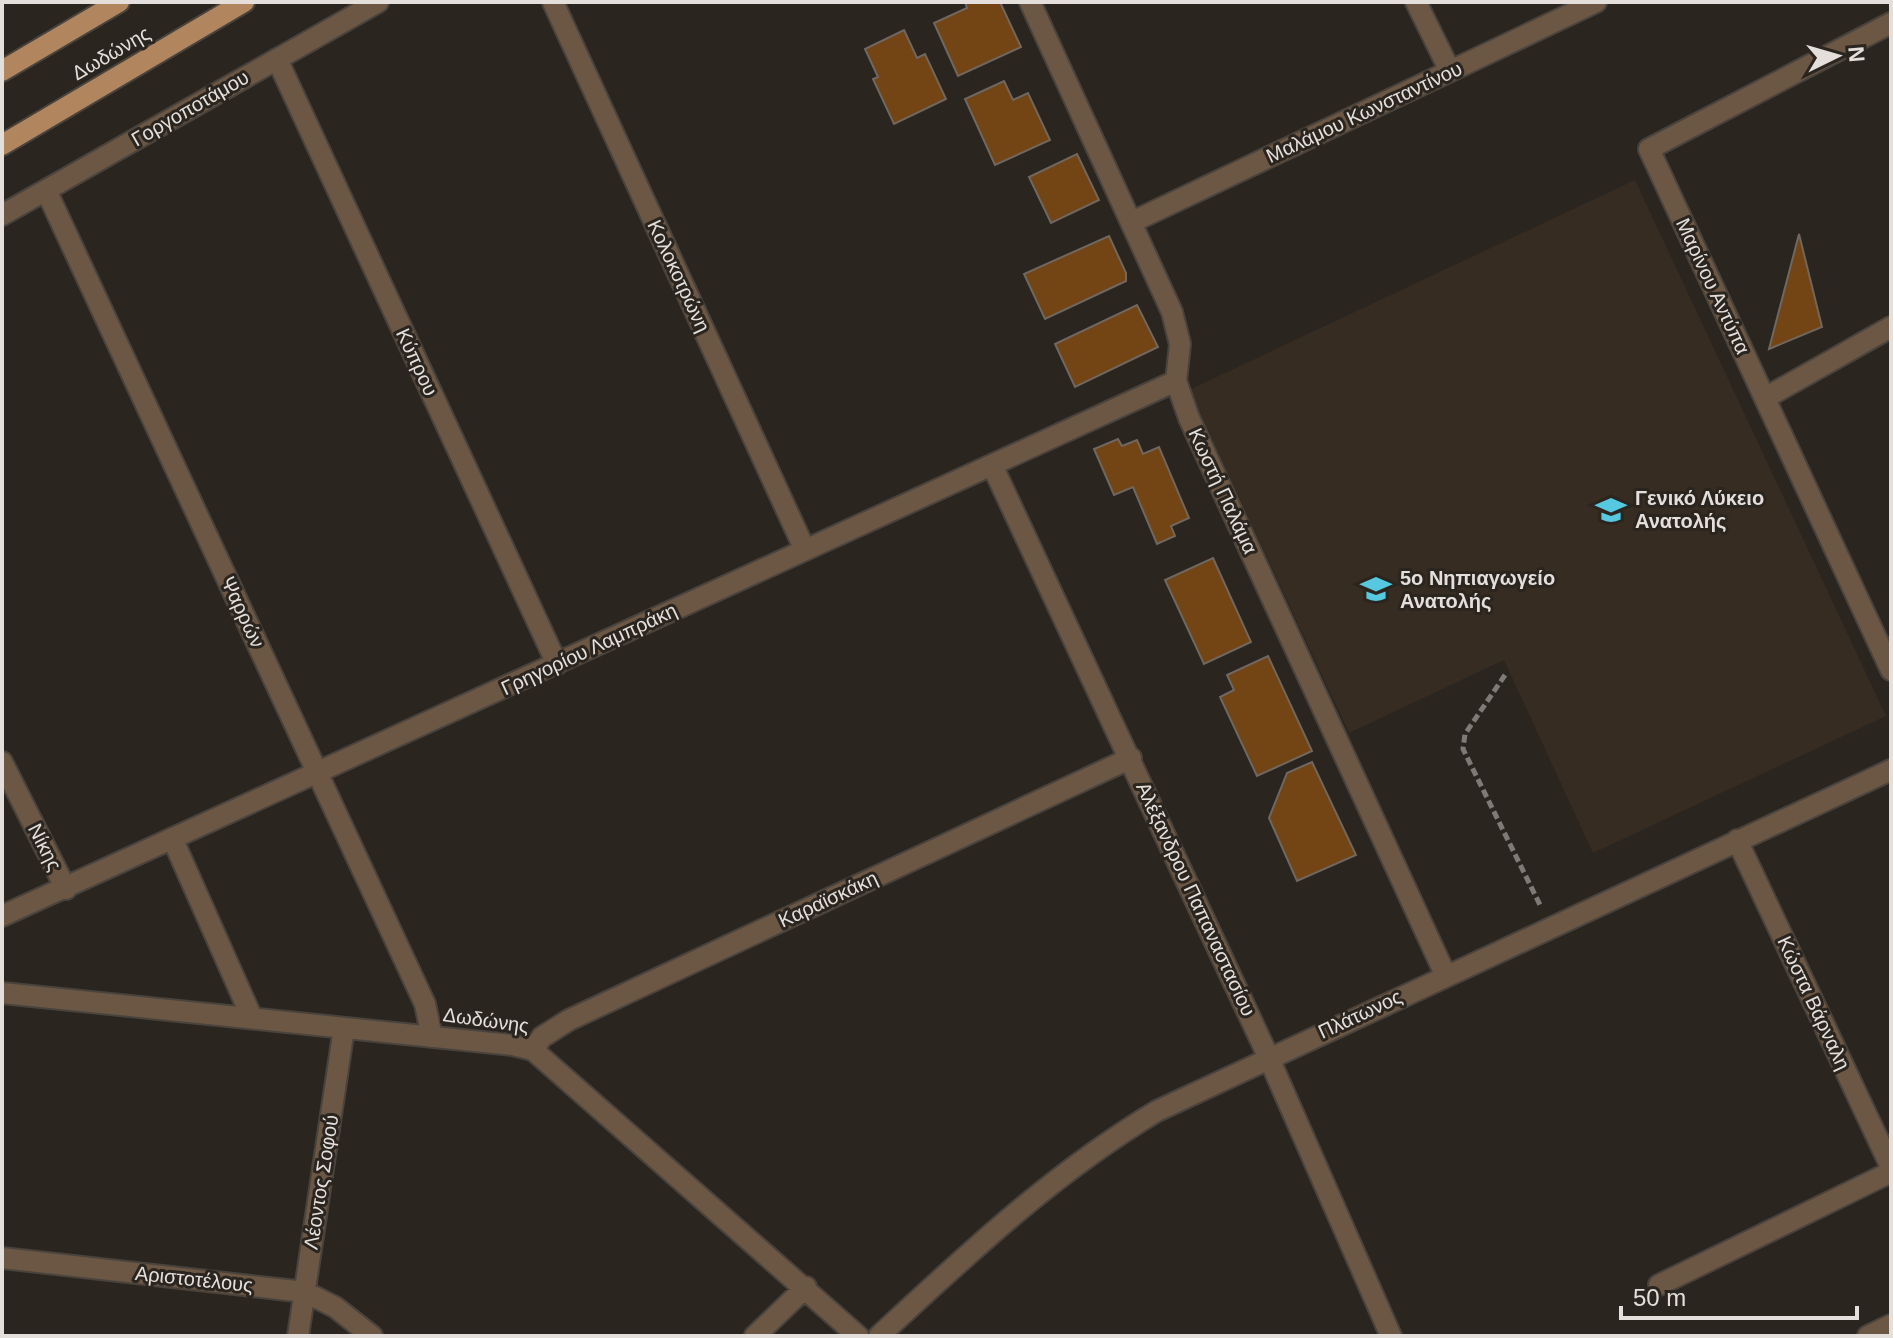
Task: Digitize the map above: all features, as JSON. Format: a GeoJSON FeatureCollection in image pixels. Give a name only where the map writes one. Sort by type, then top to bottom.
{"type":"FeatureCollection","features":[{"type":"Feature","properties":{"kind":"main road","name":"Δωδώνης"},"geometry":{"type":"LineString","coordinates":[[2,71],[119,2]]}},
{"type":"Feature","properties":{"kind":"main road","name":"Δωδώνης"},"geometry":{"type":"LineString","coordinates":[[2,145],[244,2]]}},
{"type":"Feature","properties":{"kind":"street","name":"Γοργοποτάμου"},"geometry":{"type":"LineString","coordinates":[[2,215],[378,2]]}},
{"type":"Feature","properties":{"kind":"street","name":"Κολοκοτρώνη"},"geometry":{"type":"LineString","coordinates":[[553,2],[805,550]]}},
{"type":"Feature","properties":{"kind":"street","name":"Κωστή Παλάμα"},"geometry":{"type":"LineString","coordinates":[[1030,2],[1132,222],[1179,332],[1176,381],[1189,418],[1445,974]]}},
{"type":"Feature","properties":{"kind":"street"},"geometry":{"type":"LineString","coordinates":[[1416,2],[1450,71]]}},
{"type":"Feature","properties":{"kind":"street","name":"Μαλάμου Κωνσταντίνου"},"geometry":{"type":"LineString","coordinates":[[1132,222],[1596,2]]}},
{"type":"Feature","properties":{"kind":"street","name":"Μαρίνου Αντύπα"},"geometry":{"type":"LineString","coordinates":[[1891,23],[1649,149],[1891,670]]}},
{"type":"Feature","properties":{"kind":"street","name":"Κύπρου"},"geometry":{"type":"LineString","coordinates":[[277,59],[557,664]]}},
{"type":"Feature","properties":{"kind":"street","name":"Ψαρρών"},"geometry":{"type":"LineString","coordinates":[[46,190],[425,1004],[432,1037]]}},
{"type":"Feature","properties":{"kind":"street"},"geometry":{"type":"LineString","coordinates":[[1765,398],[1891,327]]}},
{"type":"Feature","properties":{"kind":"street","name":"Γρηγορίου Λαμπράκη"},"geometry":{"type":"LineString","coordinates":[[2,916],[1176,381]]}},
{"type":"Feature","properties":{"kind":"street","name":"Αλέξανδρου Παπαναστασίου"},"geometry":{"type":"LineString","coordinates":[[992,465],[1268,1056],[1391,1336]]}},
{"type":"Feature","properties":{"kind":"street","name":"Καραϊσκάκη"},"geometry":{"type":"LineString","coordinates":[[533,1050],[542,1037],[569,1020],[1131,758]]}},
{"type":"Feature","properties":{"kind":"street","name":"Νίκης"},"geometry":{"type":"LineString","coordinates":[[2,762],[66,889]]}},
{"type":"Feature","properties":{"kind":"street","name":"Πλάτωνος"},"geometry":{"type":"LineString","coordinates":[[879,1336],[1002,1222],[1063,1171],[1157,1111],[1268,1056],[1891,770]]}},
{"type":"Feature","properties":{"kind":"street"},"geometry":{"type":"LineString","coordinates":[[173,840],[252,1018]]}},
{"type":"Feature","properties":{"kind":"street","name":"Κώστα Βάρναλη"},"geometry":{"type":"LineString","coordinates":[[1737,840],[1891,1169]]}},
{"type":"Feature","properties":{"kind":"street","name":"Δωδώνης"},"geometry":{"type":"LineString","coordinates":[[2,993],[513,1045],[533,1050],[806,1287],[858,1336]]}},
{"type":"Feature","properties":{"kind":"street","name":"Λέοντος Σοφού"},"geometry":{"type":"LineString","coordinates":[[298,1336],[344,1028]]}},
{"type":"Feature","properties":{"kind":"street"},"geometry":{"type":"LineString","coordinates":[[1659,1285],[1891,1169]]}},
{"type":"Feature","properties":{"kind":"street","name":"Αριστοτέλους"},"geometry":{"type":"LineString","coordinates":[[2,1258],[305,1292],[335,1307],[372,1336]]}},
{"type":"Feature","properties":{"kind":"street"},"geometry":{"type":"LineString","coordinates":[[755,1336],[806,1287]]}},
{"type":"Feature","properties":{"kind":"street"},"geometry":{"type":"LineString","coordinates":[[1868,1336],[1891,1325]]}},
{"type":"Feature","properties":{"kind":"path"},"geometry":{"type":"LineString","coordinates":[[1505,675],[1465,734],[1463,749],[1551,926]]}},
{"type":"Feature","properties":{"kind":"shaded area","name":"Γενικό Λύκειο Ανατολής"},"geometry":{"type":"Polygon","coordinates":[[[1635,180],[1886,716],[1593,853],[1504,660],[1349,733],[1189,390],[1635,180]]]}},
{"type":"Feature","properties":{"kind":"building"},"geometry":{"type":"Polygon","coordinates":[[[965,2],[1000,2],[1021,47],[958,76],[934,23],[967,8],[965,2]]]}},
{"type":"Feature","properties":{"kind":"building"},"geometry":{"type":"Polygon","coordinates":[[[904,30],[917,58],[925,54],[946,99],[894,124],[873,79],[878,77],[865,49],[904,30]]]}},
{"type":"Feature","properties":{"kind":"building"},"geometry":{"type":"Polygon","coordinates":[[[1004,81],[1013,100],[1028,93],[1050,140],[995,165],[965,99],[1004,81]]]}},
{"type":"Feature","properties":{"kind":"building"},"geometry":{"type":"Polygon","coordinates":[[[1077,154],[1099,200],[1051,223],[1029,177],[1077,154]]]}},
{"type":"Feature","properties":{"kind":"building"},"geometry":{"type":"Polygon","coordinates":[[[1799,234],[1822,327],[1769,349],[1799,234]]]}},
{"type":"Feature","properties":{"kind":"building"},"geometry":{"type":"Polygon","coordinates":[[[1109,236],[1126,273],[1126,281],[1045,319],[1024,274],[1109,236]]]}},
{"type":"Feature","properties":{"kind":"building"},"geometry":{"type":"Polygon","coordinates":[[[1137,305],[1158,347],[1075,387],[1055,344],[1137,305]]]}},
{"type":"Feature","properties":{"kind":"building"},"geometry":{"type":"Polygon","coordinates":[[[1118,439],[1122,446],[1137,440],[1143,454],[1159,447],[1189,518],[1171,526],[1175,536],[1157,544],[1133,487],[1114,495],[1094,449],[1118,439]]]}},
{"type":"Feature","properties":{"kind":"building"},"geometry":{"type":"Polygon","coordinates":[[[1213,558],[1251,642],[1204,664],[1165,580],[1213,558]]]}},
{"type":"Feature","properties":{"kind":"building"},"geometry":{"type":"Polygon","coordinates":[[[1268,656],[1312,751],[1257,776],[1220,697],[1234,690],[1227,675],[1268,656]]]}},
{"type":"Feature","properties":{"kind":"building"},"geometry":{"type":"Polygon","coordinates":[[[1312,762],[1356,855],[1297,881],[1269,818],[1287,773],[1312,762]]]}},
{"type":"Feature","properties":{"kind":"place","name":"Γενικό Λύκειο Ανατολής"},"geometry":{"type":"Point","coordinates":[1611,510]}},
{"type":"Feature","properties":{"kind":"place","name":"5ο Νηπιαγωγείο Ανατολής"},"geometry":{"type":"Point","coordinates":[1376,589]}}]}
